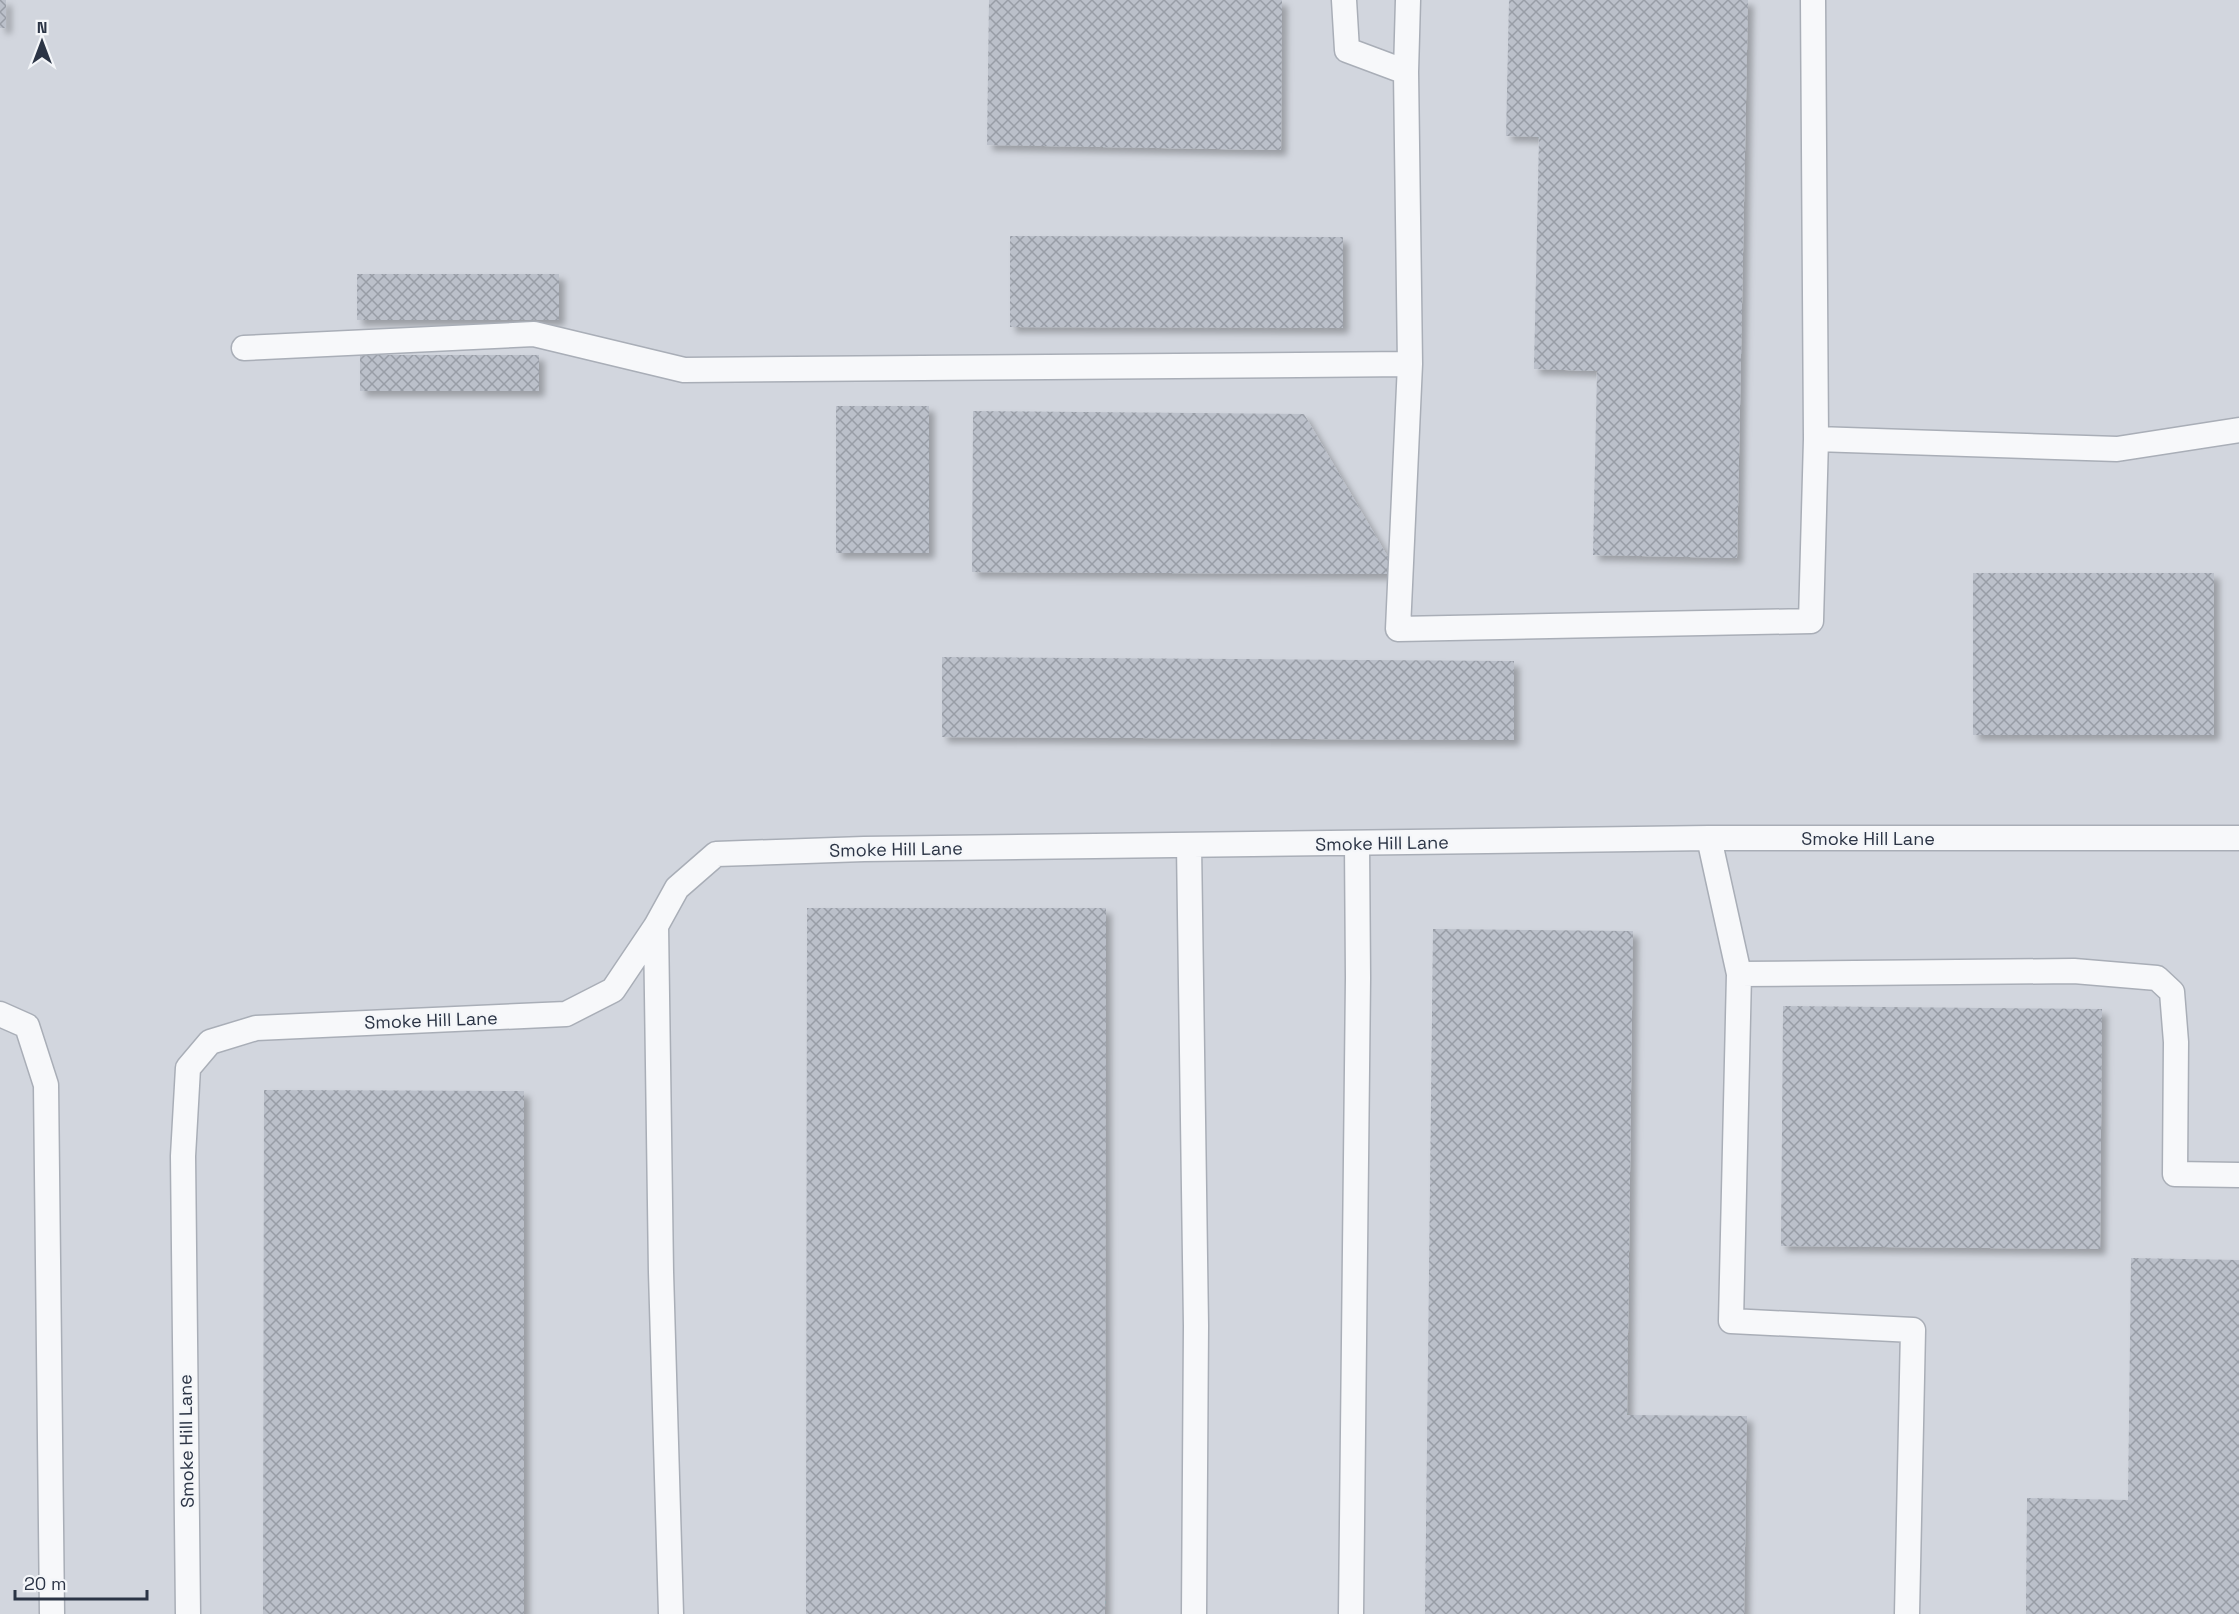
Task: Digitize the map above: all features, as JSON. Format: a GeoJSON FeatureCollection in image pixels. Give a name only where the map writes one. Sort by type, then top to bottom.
{"type":"FeatureCollection","features":[{"type":"Feature","properties":{"kind":"lane"},"geometry":{"type":"LineString","coordinates":[[1344,0],[1347,50],[1406,72]]}},
{"type":"Feature","properties":{"kind":"lane"},"geometry":{"type":"LineString","coordinates":[[1408,0],[1406,72],[1410,364],[1398,629],[1811,621],[1816,439],[1813,0]]}},
{"type":"Feature","properties":{"kind":"lane"},"geometry":{"type":"LineString","coordinates":[[244,348],[534,334],[684,370],[1410,364]]}},
{"type":"Feature","properties":{"kind":"lane"},"geometry":{"type":"LineString","coordinates":[[1816,439],[2117,449],[2239,430]]}},
{"type":"Feature","properties":{"kind":"lane"},"geometry":{"type":"LineString","coordinates":[[1709,838],[1739,974],[1731,1321],[1913,1330],[1907,1614]]}},
{"type":"Feature","properties":{"kind":"lane","name":"Smoke Hill Lane"},"geometry":{"type":"LineString","coordinates":[[188,1614],[183,1156],[188,1068],[210,1042],[256,1028],[566,1014],[613,990],[656,926],[677,888],[716,854],[864,849],[1709,838],[2239,838]]}},
{"type":"Feature","properties":{"kind":"lane"},"geometry":{"type":"LineString","coordinates":[[1351,1614],[1358,978],[1357,844]]}},
{"type":"Feature","properties":{"kind":"lane"},"geometry":{"type":"LineString","coordinates":[[1189,845],[1196,1326],[1194,1614]]}},
{"type":"Feature","properties":{"kind":"lane"},"geometry":{"type":"LineString","coordinates":[[656,926],[661,1272],[671,1614]]}},
{"type":"Feature","properties":{"kind":"lane"},"geometry":{"type":"LineString","coordinates":[[1739,974],[2074,970],[2157,978],[2172,993],[2176,1042],[2175,1174],[2239,1175]]}},
{"type":"Feature","properties":{"kind":"lane"},"geometry":{"type":"LineString","coordinates":[[0,1014],[27,1026],[46,1085],[52,1614]]}},
{"type":"Feature","properties":{"kind":"shaded area"},"geometry":{"type":"Polygon","coordinates":[[[0,0],[2239,0],[2239,1614],[0,1614],[0,0]]]}},
{"type":"Feature","properties":{"kind":"building"},"geometry":{"type":"Polygon","coordinates":[[[0,0],[6,0],[6,28],[0,28],[0,0]]]}},
{"type":"Feature","properties":{"kind":"building"},"geometry":{"type":"Polygon","coordinates":[[[989,0],[1282,0],[1281,150],[987,145],[989,0]]]}},
{"type":"Feature","properties":{"kind":"building"},"geometry":{"type":"Polygon","coordinates":[[[1509,0],[1748,0],[1737,558],[1593,555],[1597,371],[1534,369],[1539,137],[1506,136],[1509,0]]]}},
{"type":"Feature","properties":{"kind":"building"},"geometry":{"type":"Polygon","coordinates":[[[1010,236],[1343,237],[1343,328],[1010,327],[1010,236]]]}},
{"type":"Feature","properties":{"kind":"building"},"geometry":{"type":"Polygon","coordinates":[[[357,274],[559,274],[559,320],[357,320],[357,274]]]}},
{"type":"Feature","properties":{"kind":"building"},"geometry":{"type":"Polygon","coordinates":[[[360,355],[539,355],[539,391],[360,391],[360,355]]]}},
{"type":"Feature","properties":{"kind":"building"},"geometry":{"type":"Polygon","coordinates":[[[836,406],[929,406],[929,553],[836,553],[836,406]]]}},
{"type":"Feature","properties":{"kind":"building"},"geometry":{"type":"Polygon","coordinates":[[[973,411],[1304,414],[1398,574],[972,572],[973,411]]]}},
{"type":"Feature","properties":{"kind":"building"},"geometry":{"type":"Polygon","coordinates":[[[1973,573],[2214,573],[2214,735],[1973,735],[1973,573]]]}},
{"type":"Feature","properties":{"kind":"building"},"geometry":{"type":"Polygon","coordinates":[[[942,657],[1514,661],[1514,740],[942,737],[942,657]]]}},
{"type":"Feature","properties":{"kind":"building"},"geometry":{"type":"Polygon","coordinates":[[[807,908],[1106,908],[1105,1614],[806,1614],[807,908]]]}},
{"type":"Feature","properties":{"kind":"building"},"geometry":{"type":"Polygon","coordinates":[[[1433,929],[1633,931],[1627,1415],[1747,1416],[1744,1614],[1425,1614],[1433,929]]]}},
{"type":"Feature","properties":{"kind":"building"},"geometry":{"type":"Polygon","coordinates":[[[1783,1006],[2102,1009],[2100,1249],[1781,1246],[1783,1006]]]}},
{"type":"Feature","properties":{"kind":"building"},"geometry":{"type":"Polygon","coordinates":[[[264,1090],[524,1091],[524,1614],[263,1614],[264,1090]]]}},
{"type":"Feature","properties":{"kind":"building"},"geometry":{"type":"Polygon","coordinates":[[[2131,1258],[2239,1260],[2239,1614],[2026,1614],[2027,1498],[2128,1500],[2131,1258]]]}}]}
